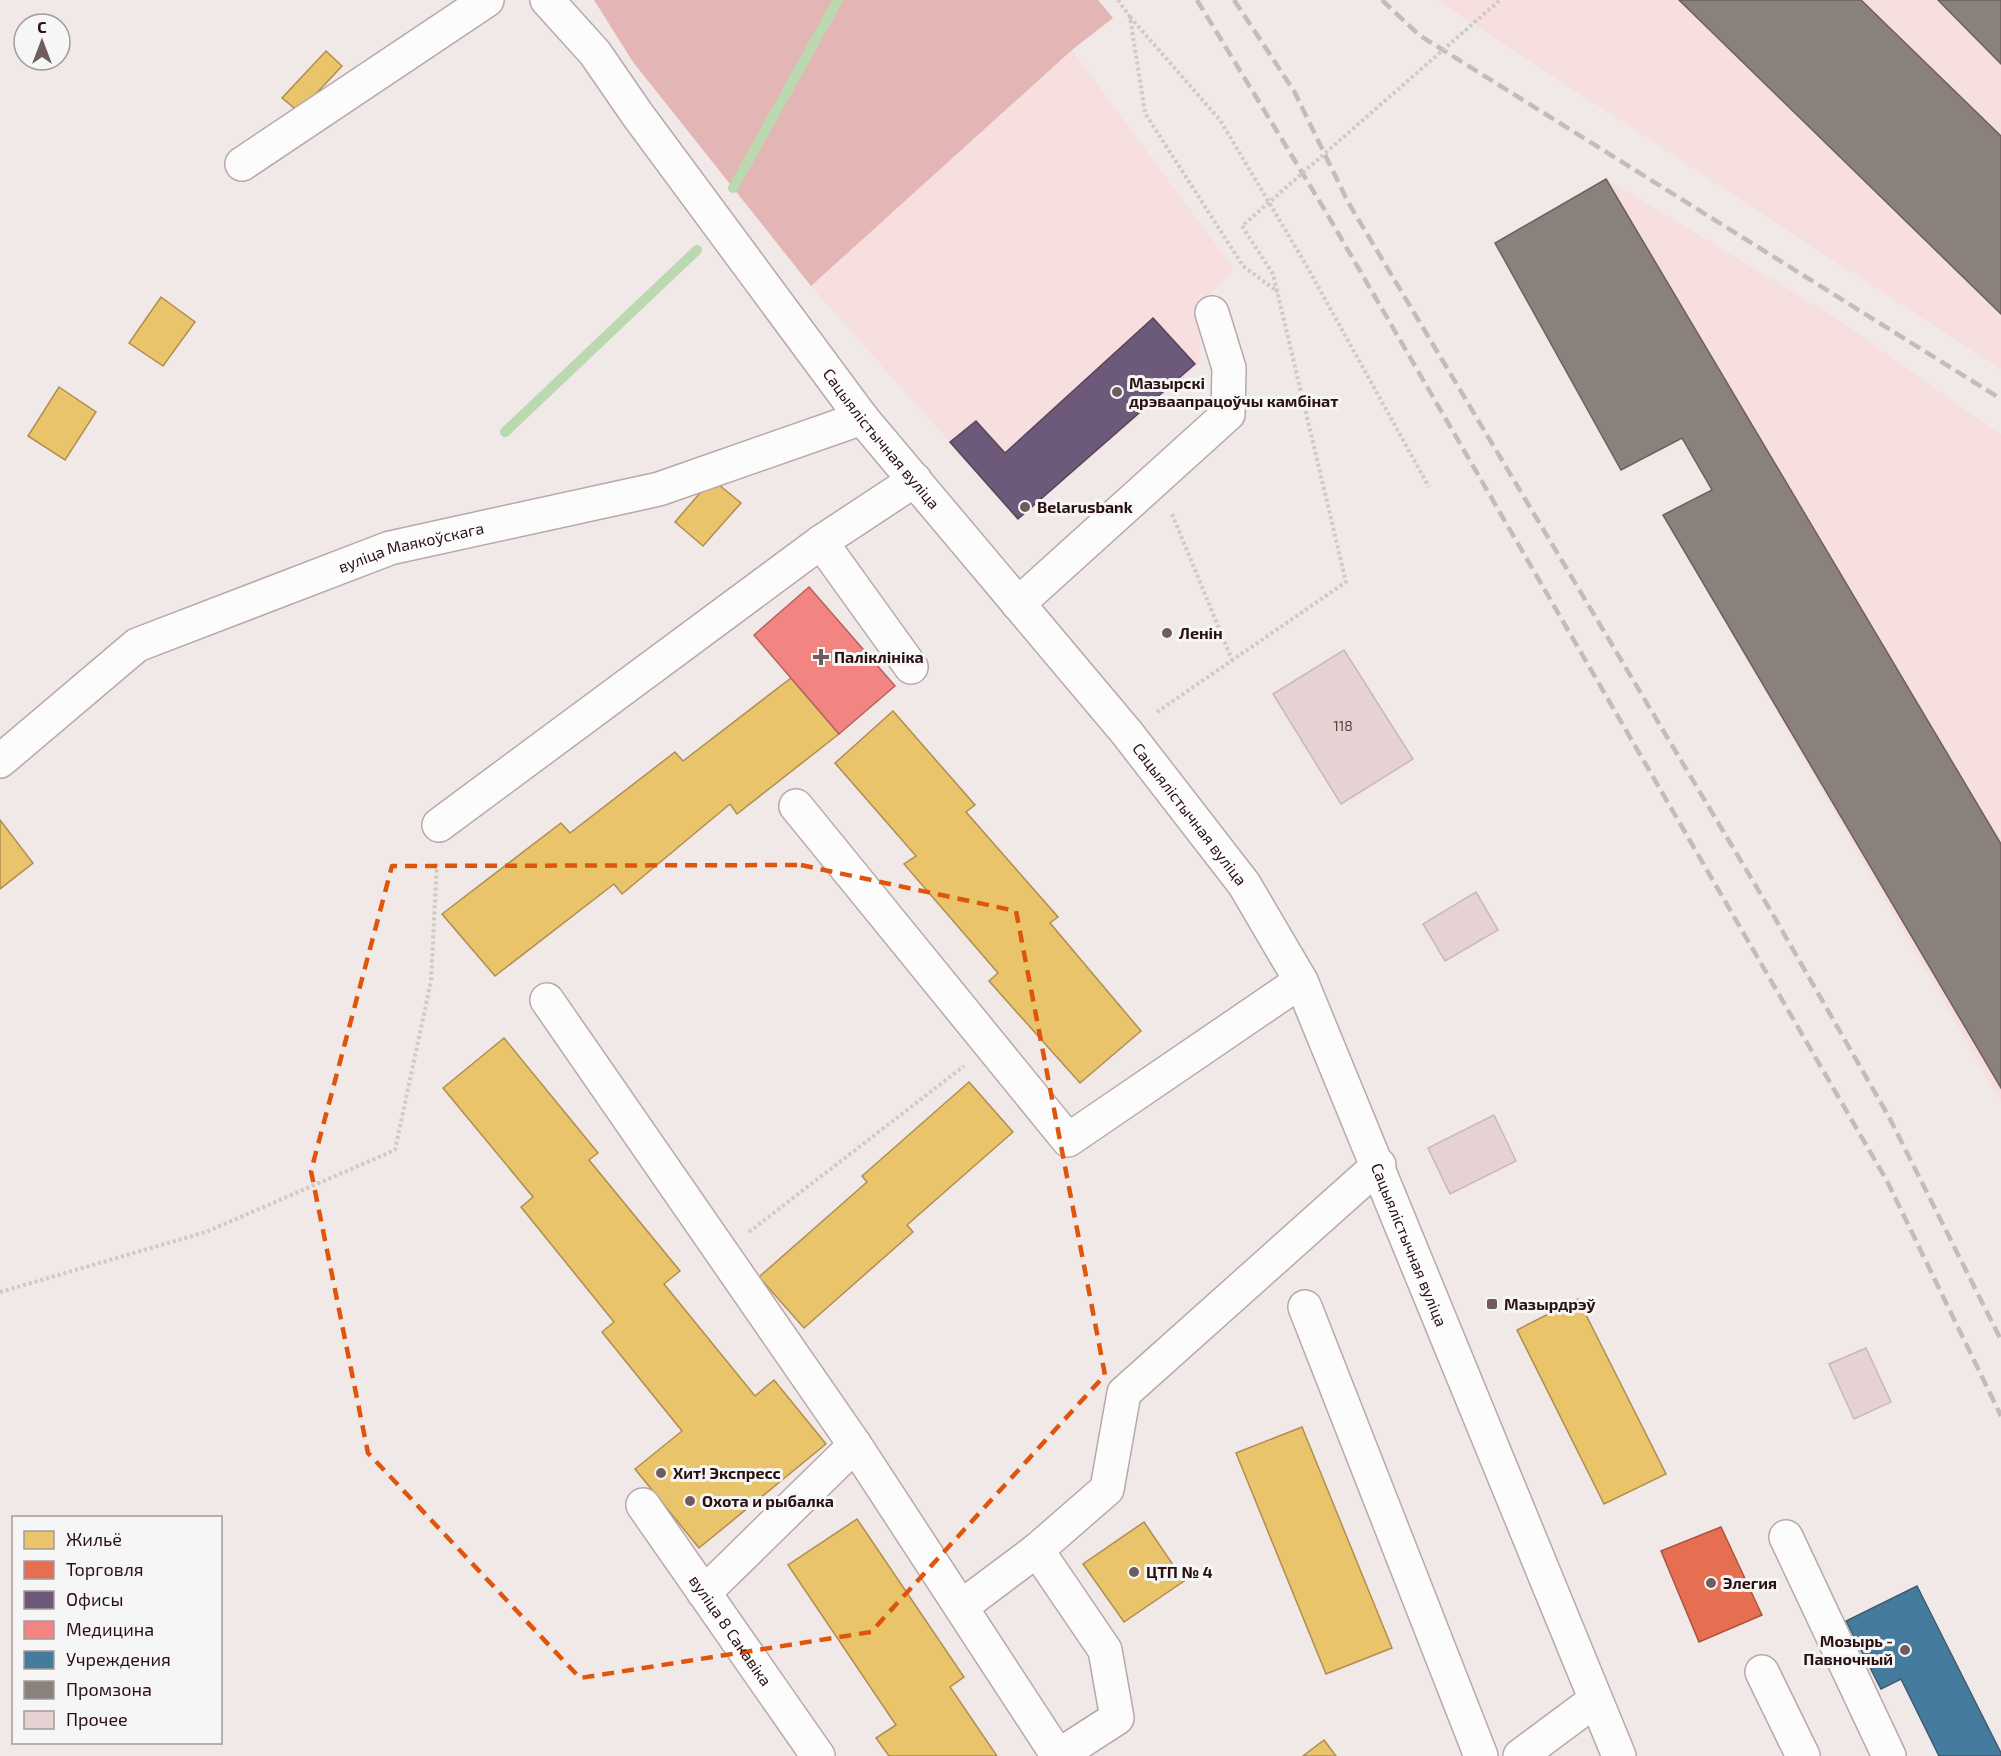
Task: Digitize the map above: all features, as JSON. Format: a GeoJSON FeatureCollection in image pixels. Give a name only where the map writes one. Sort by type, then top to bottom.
{"type":"FeatureCollection","features":[{"type":"Feature","properties":{"kind":"street"},"geometry":{"type":"LineString","coordinates":[[242,164],[487,0]]}},
{"type":"Feature","properties":{"kind":"street","name":"Сацыялістычная вуліца"},"geometry":{"type":"LineString","coordinates":[[547,0],[595,53],[637,114],[862,418],[1127,733],[1244,884],[1301,981],[1378,1165],[1594,1701],[1619,1756]]}},
{"type":"Feature","properties":{"kind":"street"},"geometry":{"type":"LineString","coordinates":[[1018,604],[1228,414],[1229,368],[1212,313]]}},
{"type":"Feature","properties":{"kind":"street","name":"вуліца Маякоўскага"},"geometry":{"type":"LineString","coordinates":[[0,761],[137,645],[390,548],[659,489],[862,418]]}},
{"type":"Feature","properties":{"kind":"street"},"geometry":{"type":"LineString","coordinates":[[439,825],[821,542],[915,480]]}},
{"type":"Feature","properties":{"kind":"street"},"geometry":{"type":"LineString","coordinates":[[821,542],[911,667]]}},
{"type":"Feature","properties":{"kind":"street"},"geometry":{"type":"LineString","coordinates":[[796,806],[1068,1140],[1301,981]]}},
{"type":"Feature","properties":{"kind":"street"},"geometry":{"type":"LineString","coordinates":[[547,1000],[855,1445],[1058,1756],[1117,1718],[1105,1650],[1037,1550]]}},
{"type":"Feature","properties":{"kind":"street"},"geometry":{"type":"LineString","coordinates":[[961,1607],[1037,1550],[1107,1489],[1124,1393],[1378,1165]]}},
{"type":"Feature","properties":{"kind":"street"},"geometry":{"type":"LineString","coordinates":[[1305,1307],[1481,1756]]}},
{"type":"Feature","properties":{"kind":"street"},"geometry":{"type":"LineString","coordinates":[[704,1593],[855,1445]]}},
{"type":"Feature","properties":{"kind":"street","name":"вуліца 8 Сакавіка"},"geometry":{"type":"LineString","coordinates":[[643,1506],[818,1756]]}},
{"type":"Feature","properties":{"kind":"street"},"geometry":{"type":"LineString","coordinates":[[1786,1537],[1889,1756]]}},
{"type":"Feature","properties":{"kind":"street"},"geometry":{"type":"LineString","coordinates":[[1762,1672],[1803,1756]]}},
{"type":"Feature","properties":{"kind":"street"},"geometry":{"type":"LineString","coordinates":[[1520,1756],[1594,1701]]}},
{"type":"Feature","properties":{"kind":"path"},"geometry":{"type":"LineString","coordinates":[[1118,0],[1130,17],[1220,120],[1305,263],[1429,488]]}},
{"type":"Feature","properties":{"kind":"path"},"geometry":{"type":"LineString","coordinates":[[1127,733],[1346,582],[1273,274],[1242,226],[1500,0]]}},
{"type":"Feature","properties":{"kind":"path"},"geometry":{"type":"LineString","coordinates":[[1130,17],[1146,113],[1243,266],[1278,292]]}},
{"type":"Feature","properties":{"kind":"path"},"geometry":{"type":"LineString","coordinates":[[1157,477],[1232,660]]}},
{"type":"Feature","properties":{"kind":"path"},"geometry":{"type":"LineString","coordinates":[[0,1292],[206,1232],[395,1150],[430,981],[439,825]]}},
{"type":"Feature","properties":{"kind":"path"},"geometry":{"type":"LineString","coordinates":[[722,1252],[991,1046]]}},
{"type":"Feature","properties":{"kind":"highlighted area"},"geometry":{"type":"Polygon","coordinates":[[[801,865],[1016,911],[1105,1375],[871,1632],[580,1678],[368,1453],[311,1171],[392,866],[801,865]]]}},
{"type":"Feature","properties":{"kind":"shaded area"},"geometry":{"type":"Polygon","coordinates":[[[594,0],[1098,0],[1113,18],[1072,50],[811,286],[633,62],[594,0]]]}},
{"type":"Feature","properties":{"kind":"shaded area"},"geometry":{"type":"Polygon","coordinates":[[[1437,0],[2001,0],[2001,369],[1808,244],[1437,0]]]}},
{"type":"Feature","properties":{"kind":"shaded area"},"geometry":{"type":"Polygon","coordinates":[[[1072,50],[1234,269],[1202,303],[1199,365],[1018,519],[811,286],[1072,50]]]}},
{"type":"Feature","properties":{"kind":"shaded area"},"geometry":{"type":"Polygon","coordinates":[[[1606,179],[1836,318],[2001,435],[2001,1101],[1663,515],[1712,490],[1683,439],[1621,470],[1495,243],[1606,179]]]}},
{"type":"Feature","properties":{"kind":"building: Жильё"},"geometry":{"type":"Polygon","coordinates":[[[326,51],[342,66],[299,112],[282,98],[326,51]]]}},
{"type":"Feature","properties":{"kind":"building: Жильё"},"geometry":{"type":"Polygon","coordinates":[[[161,297],[195,322],[163,366],[129,343],[161,297]]]}},
{"type":"Feature","properties":{"kind":"building: Жильё"},"geometry":{"type":"Polygon","coordinates":[[[59,387],[96,412],[65,460],[28,436],[59,387]]]}},
{"type":"Feature","properties":{"kind":"building: Жильё"},"geometry":{"type":"Polygon","coordinates":[[[712,479],[741,503],[703,546],[675,522],[712,479]]]}},
{"type":"Feature","properties":{"kind":"building: Жильё"},"geometry":{"type":"Polygon","coordinates":[[[791,678],[839,734],[737,814],[730,804],[622,894],[614,884],[495,976],[442,914],[561,823],[570,833],[675,752],[683,761],[791,678]]]}},
{"type":"Feature","properties":{"kind":"building: Жильё"},"geometry":{"type":"Polygon","coordinates":[[[893,711],[975,805],[966,812],[1058,917],[1050,923],[1141,1031],[1080,1083],[989,981],[998,973],[904,864],[916,856],[835,763],[893,711]]]}},
{"type":"Feature","properties":{"kind":"building: Жильё"},"geometry":{"type":"Polygon","coordinates":[[[0,820],[33,863],[0,889],[0,820]]]}},
{"type":"Feature","properties":{"kind":"building: Жильё"},"geometry":{"type":"Polygon","coordinates":[[[504,1038],[598,1153],[589,1160],[680,1271],[664,1284],[755,1396],[774,1380],[826,1444],[699,1548],[635,1469],[682,1431],[602,1332],[614,1322],[521,1207],[533,1197],[443,1088],[504,1038]]]}},
{"type":"Feature","properties":{"kind":"building: Жильё"},"geometry":{"type":"Polygon","coordinates":[[[969,1082],[1013,1132],[907,1225],[913,1232],[804,1328],[759,1277],[867,1182],[862,1176],[969,1082]]]}},
{"type":"Feature","properties":{"kind":"building: Жильё"},"geometry":{"type":"Polygon","coordinates":[[[1578,1299],[1666,1474],[1604,1504],[1517,1330],[1578,1299]]]}},
{"type":"Feature","properties":{"kind":"building: Жильё"},"geometry":{"type":"Polygon","coordinates":[[[1302,1427],[1392,1648],[1326,1674],[1236,1453],[1302,1427]]]}},
{"type":"Feature","properties":{"kind":"building: Жильё"},"geometry":{"type":"Polygon","coordinates":[[[857,1519],[964,1677],[950,1687],[997,1756],[889,1756],[876,1738],[896,1725],[788,1565],[857,1519]]]}},
{"type":"Feature","properties":{"kind":"building: Жильё","name":"ЦТП № 4"},"geometry":{"type":"Polygon","coordinates":[[[1144,1522],[1184,1581],[1124,1622],[1083,1564],[1144,1522]]]}},
{"type":"Feature","properties":{"kind":"building: Жильё"},"geometry":{"type":"Polygon","coordinates":[[[1324,1740],[1336,1756],[1303,1756],[1324,1740]]]}},
{"type":"Feature","properties":{"kind":"building: Торговля","name":"Элегия"},"geometry":{"type":"Polygon","coordinates":[[[1721,1527],[1762,1615],[1699,1642],[1661,1551],[1721,1527]]]}},
{"type":"Feature","properties":{"kind":"building: Офисы","name":"Мазырскі дрэваапрацоўчы камбінат"},"geometry":{"type":"Polygon","coordinates":[[[1153,318],[1195,364],[1018,519],[950,442],[976,421],[1005,453],[1153,318]]]}},
{"type":"Feature","properties":{"kind":"building: Медицина","name":"Паліклініка"},"geometry":{"type":"Polygon","coordinates":[[[809,587],[895,686],[839,734],[754,635],[809,587]]]}},
{"type":"Feature","properties":{"kind":"building: Учреждения","name":"Мозырь - Павночный"},"geometry":{"type":"Polygon","coordinates":[[[1917,1586],[2001,1756],[1939,1756],[1901,1679],[1881,1689],[1846,1621],[1917,1586]]]}},
{"type":"Feature","properties":{"kind":"building: Промзона"},"geometry":{"type":"Polygon","coordinates":[[[1679,0],[1861,0],[2001,136],[2001,314],[1679,0]]]}},
{"type":"Feature","properties":{"kind":"building: Промзона"},"geometry":{"type":"Polygon","coordinates":[[[1938,0],[2001,0],[2001,64],[1938,0]]]}},
{"type":"Feature","properties":{"kind":"building: Промзона"},"geometry":{"type":"Polygon","coordinates":[[[1606,179],[2001,844],[2001,1088],[1663,515],[1712,490],[1682,438],[1621,470],[1495,243],[1606,179]]]}},
{"type":"Feature","properties":{"kind":"building: Прочее"},"geometry":{"type":"Polygon","coordinates":[[[1344,650],[1413,759],[1341,804],[1273,694],[1344,650]]]}},
{"type":"Feature","properties":{"kind":"building: Прочее"},"geometry":{"type":"Polygon","coordinates":[[[1476,892],[1498,930],[1445,961],[1423,924],[1476,892]]]}},
{"type":"Feature","properties":{"kind":"building: Прочее"},"geometry":{"type":"Polygon","coordinates":[[[1494,1115],[1516,1161],[1450,1194],[1428,1148],[1494,1115]]]}},
{"type":"Feature","properties":{"kind":"building: Прочее"},"geometry":{"type":"Polygon","coordinates":[[[1866,1348],[1891,1402],[1854,1419],[1829,1364],[1866,1348]]]}},
{"type":"Feature","properties":{"kind":"waterway"},"geometry":{"type":"LineString","coordinates":[[733,188],[838,0]]}},
{"type":"Feature","properties":{"kind":"waterway"},"geometry":{"type":"LineString","coordinates":[[505,432],[697,250]]}},
{"type":"Feature","properties":{"kind":"railway"},"geometry":{"type":"LineString","coordinates":[[1197,0],[1323,207],[1887,1181],[2001,1416]]}},
{"type":"Feature","properties":{"kind":"railway"},"geometry":{"type":"LineString","coordinates":[[1234,0],[1294,91],[1348,202],[1772,913],[1889,1117],[2001,1340]]}},
{"type":"Feature","properties":{"kind":"railway"},"geometry":{"type":"LineString","coordinates":[[1382,0],[1419,35],[2001,399]]}},
{"type":"Feature","properties":{"kind":"place","name":"Мазырскі дрэваапрацоўчы камбінат"},"geometry":{"type":"Point","coordinates":[1117,392]}},
{"type":"Feature","properties":{"kind":"place","name":"Belarusbank"},"geometry":{"type":"Point","coordinates":[1025,507]}},
{"type":"Feature","properties":{"kind":"place","name":"Ленін"},"geometry":{"type":"Point","coordinates":[1167,633]}},
{"type":"Feature","properties":{"kind":"place","name":"Паліклініка"},"geometry":{"type":"Point","coordinates":[821,657]}},
{"type":"Feature","properties":{"kind":"place","name":"Мазырдрэў"},"geometry":{"type":"Point","coordinates":[1492,1304]}},
{"type":"Feature","properties":{"kind":"place","name":"Хит! Экспресс"},"geometry":{"type":"Point","coordinates":[661,1473]}},
{"type":"Feature","properties":{"kind":"place","name":"Охота и рыбалка"},"geometry":{"type":"Point","coordinates":[690,1501]}},
{"type":"Feature","properties":{"kind":"place","name":"ЦТП № 4"},"geometry":{"type":"Point","coordinates":[1134,1572]}},
{"type":"Feature","properties":{"kind":"place","name":"Элегия"},"geometry":{"type":"Point","coordinates":[1711,1583]}},
{"type":"Feature","properties":{"kind":"place","name":"Мозырь - Павночный"},"geometry":{"type":"Point","coordinates":[1905,1650]}}]}
